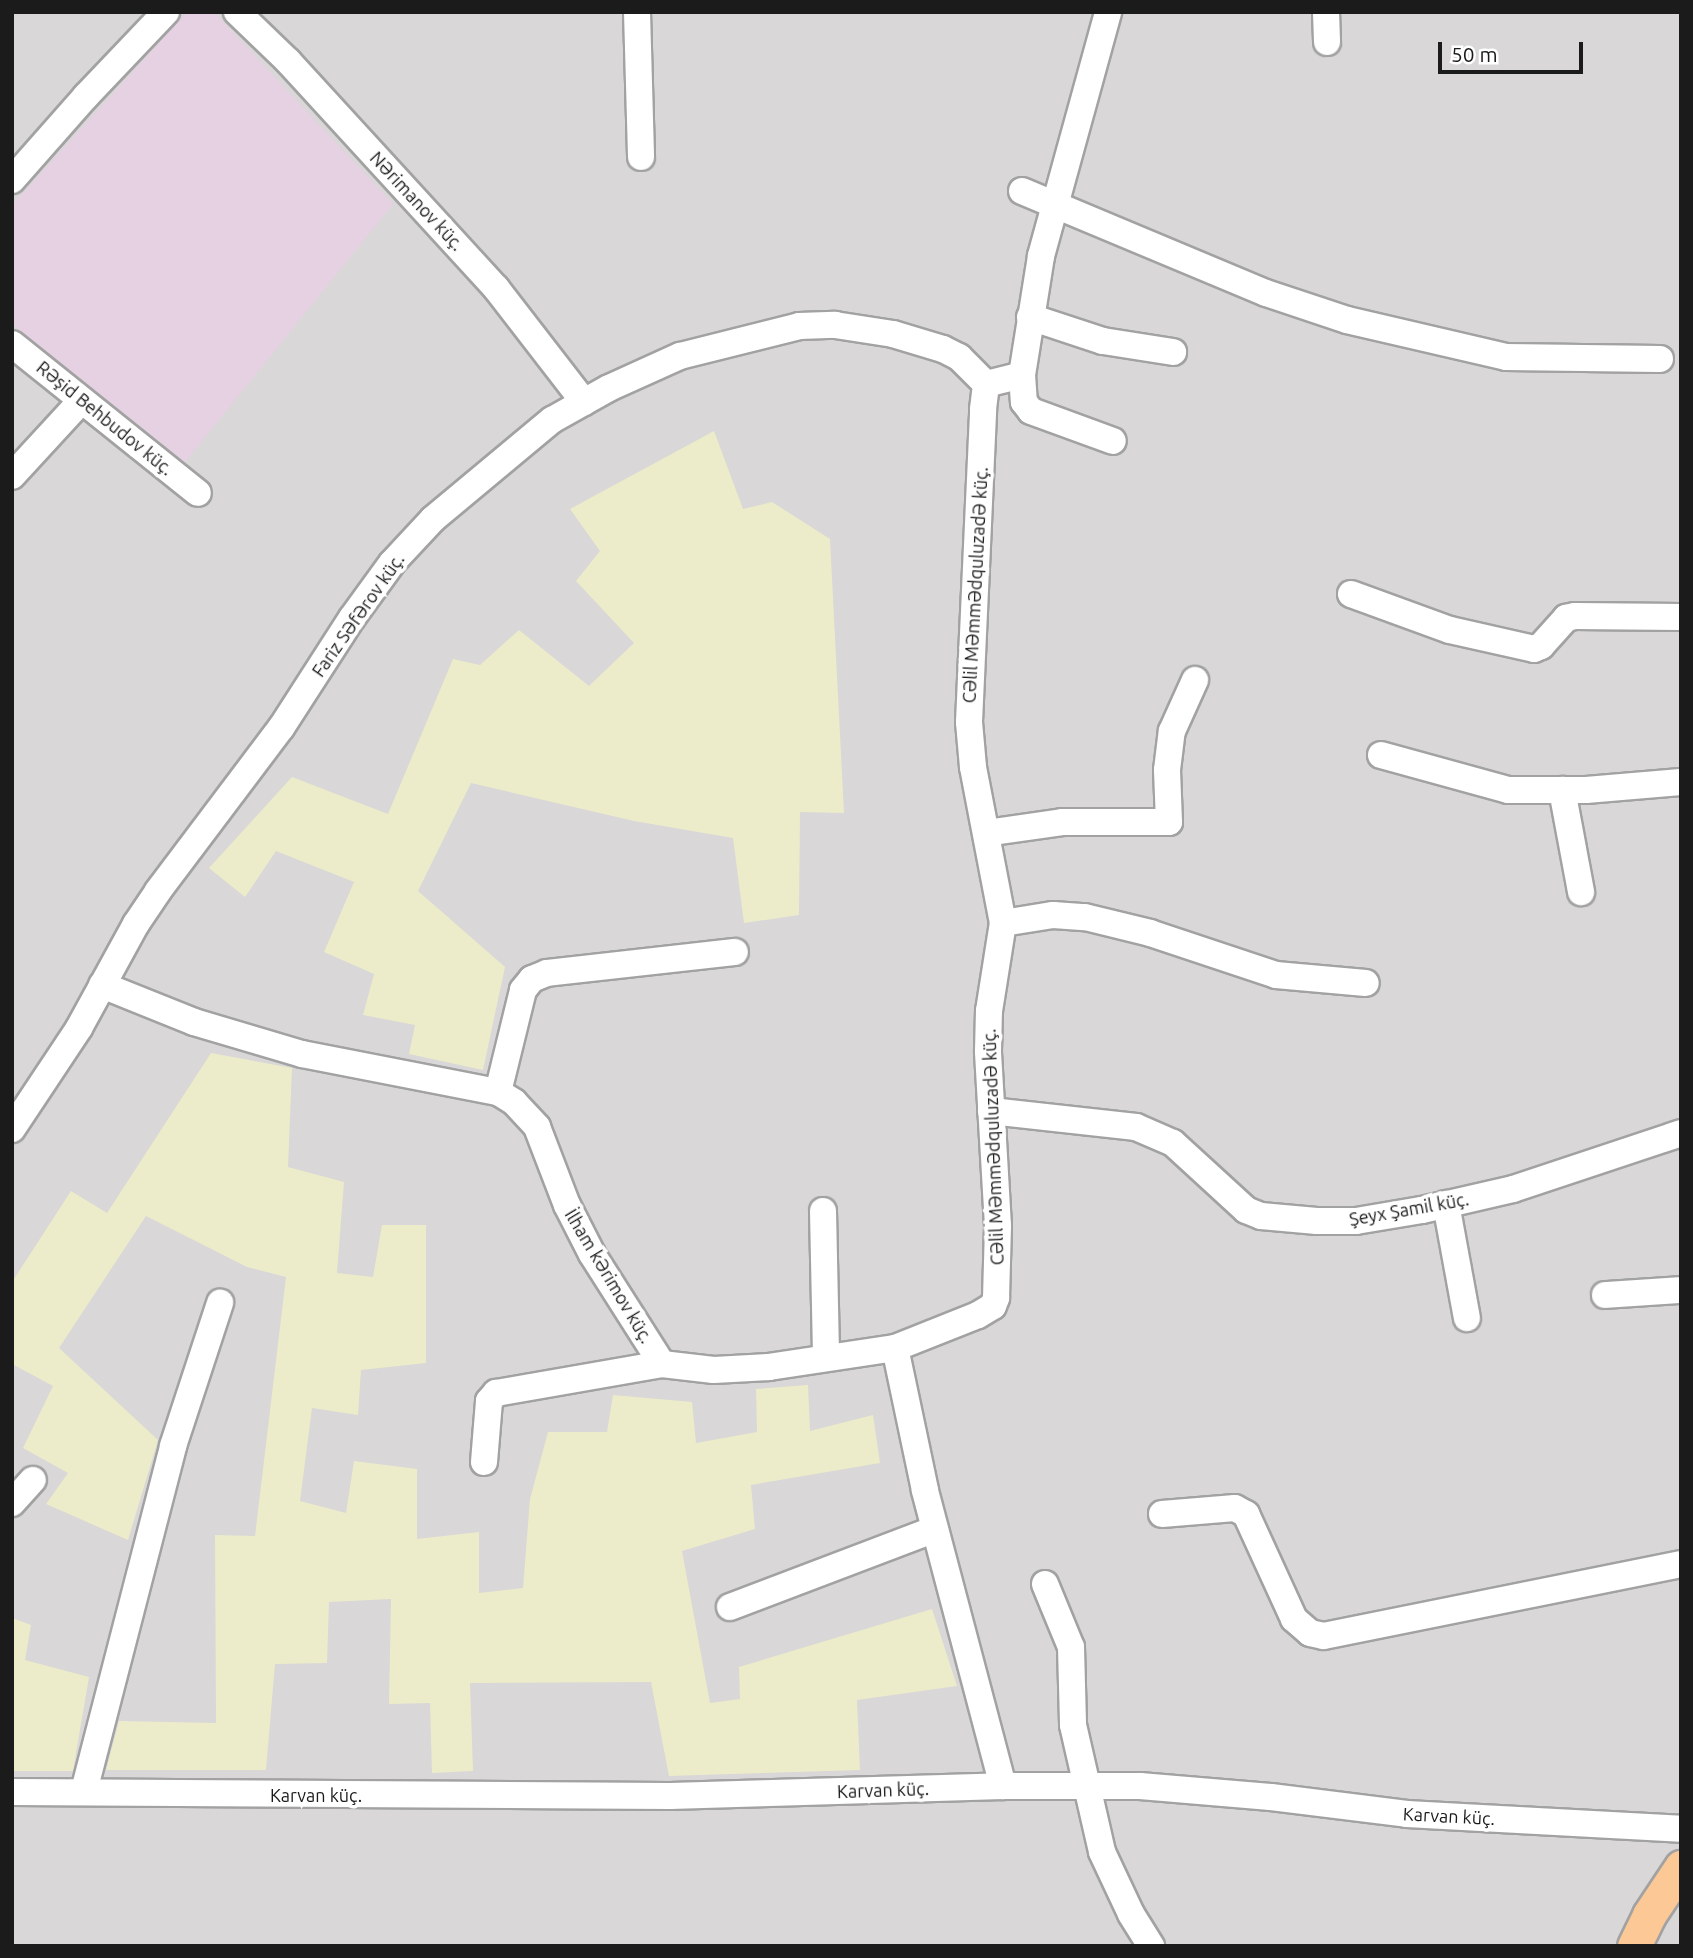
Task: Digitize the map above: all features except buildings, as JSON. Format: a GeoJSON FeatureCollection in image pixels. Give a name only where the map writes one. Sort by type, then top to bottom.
{"type":"FeatureCollection","features":[{"type":"Feature","properties":{"kind":"main road"},"geometry":{"type":"LineString","coordinates":[[1634,1946],[1649,1915],[1681,1867]]}},
{"type":"Feature","properties":{"kind":"street"},"geometry":{"type":"LineString","coordinates":[[12,180],[86,96],[166,12]]}},
{"type":"Feature","properties":{"kind":"street"},"geometry":{"type":"LineString","coordinates":[[637,12],[641,157]]}},
{"type":"Feature","properties":{"kind":"street"},"geometry":{"type":"LineString","coordinates":[[1108,12],[1041,256],[1022,375],[1024,402],[1031,411],[1113,441]]}},
{"type":"Feature","properties":{"kind":"street"},"geometry":{"type":"LineString","coordinates":[[1326,12],[1327,42]]}},
{"type":"Feature","properties":{"kind":"street","name":"Nərimanov küç."},"geometry":{"type":"LineString","coordinates":[[241,13],[496,288],[584,401]]}},
{"type":"Feature","properties":{"kind":"street"},"geometry":{"type":"LineString","coordinates":[[1022,191],[1266,293],[1347,320],[1506,357],[1660,359]]}},
{"type":"Feature","properties":{"kind":"street"},"geometry":{"type":"LineString","coordinates":[[1030,317],[1103,341],[1173,352]]}},
{"type":"Feature","properties":{"kind":"street","name":"Fariz Səfərov küç."},"geometry":{"type":"LineString","coordinates":[[12,1129],[48,1078],[136,924],[164,881],[281,728],[352,618],[392,563],[433,519],[552,419],[680,356],[799,326],[835,325],[893,334],[943,349],[959,356],[986,384]]}},
{"type":"Feature","properties":{"kind":"street","name":"Rəşid Behbudov küç."},"geometry":{"type":"LineString","coordinates":[[12,344],[198,493]]}},
{"type":"Feature","properties":{"kind":"street"},"geometry":{"type":"LineString","coordinates":[[986,384],[1022,375]]}},
{"type":"Feature","properties":{"kind":"street","name":"Cəlil Məmmədquluzadə küç."},"geometry":{"type":"LineString","coordinates":[[895,1348],[978,1315],[993,1306],[996,1298],[998,1226],[991,1111],[989,1011],[1003,923],[973,767],[970,722],[986,384]]}},
{"type":"Feature","properties":{"kind":"street"},"geometry":{"type":"LineString","coordinates":[[12,476],[82,400]]}},
{"type":"Feature","properties":{"kind":"street"},"geometry":{"type":"LineString","coordinates":[[1351,594],[1450,630],[1534,649],[1566,618],[1575,616],[1681,617]]}},
{"type":"Feature","properties":{"kind":"street"},"geometry":{"type":"LineString","coordinates":[[986,833],[1062,822],[1169,822],[1167,770],[1172,731],[1195,680]]}},
{"type":"Feature","properties":{"kind":"street"},"geometry":{"type":"LineString","coordinates":[[1381,755],[1508,790],[1562,790],[1681,782]]}},
{"type":"Feature","properties":{"kind":"street"},"geometry":{"type":"LineString","coordinates":[[1562,790],[1581,892]]}},
{"type":"Feature","properties":{"kind":"street"},"geometry":{"type":"LineString","coordinates":[[1003,923],[1053,915],[1086,917],[1150,933],[1276,975],[1366,983]]}},
{"type":"Feature","properties":{"kind":"street"},"geometry":{"type":"LineString","coordinates":[[498,1093],[523,990],[532,979],[547,973],[735,952]]}},
{"type":"Feature","properties":{"kind":"street","name":"İlham kərimov küç."},"geometry":{"type":"LineString","coordinates":[[102,985],[194,1021],[302,1054],[498,1093],[527,1112],[537,1127],[567,1205],[593,1254],[662,1364]]}},
{"type":"Feature","properties":{"kind":"street","name":"Şeyx Şamil küç."},"geometry":{"type":"LineString","coordinates":[[991,1111],[1136,1127],[1173,1143],[1230,1198],[1261,1216],[1356,1221],[1513,1189],[1681,1133]]}},
{"type":"Feature","properties":{"kind":"street"},"geometry":{"type":"LineString","coordinates":[[1446,1204],[1468,1318]]}},
{"type":"Feature","properties":{"kind":"street"},"geometry":{"type":"LineString","coordinates":[[823,1210],[826,1359]]}},
{"type":"Feature","properties":{"kind":"street"},"geometry":{"type":"LineString","coordinates":[[1605,1295],[1681,1290]]}},
{"type":"Feature","properties":{"kind":"street"},"geometry":{"type":"LineString","coordinates":[[84,1791],[173,1447],[220,1303]]}},
{"type":"Feature","properties":{"kind":"street"},"geometry":{"type":"LineString","coordinates":[[484,1462],[489,1401],[496,1393],[662,1364],[715,1370],[826,1359],[895,1348],[934,1529],[1003,1786]]}},
{"type":"Feature","properties":{"kind":"street"},"geometry":{"type":"LineString","coordinates":[[12,1503],[33,1480]]}},
{"type":"Feature","properties":{"kind":"street"},"geometry":{"type":"LineString","coordinates":[[1162,1514],[1235,1508],[1246,1514],[1294,1619],[1310,1633],[1324,1636],[1681,1564]]}},
{"type":"Feature","properties":{"kind":"street"},"geometry":{"type":"LineString","coordinates":[[730,1607],[934,1529]]}},
{"type":"Feature","properties":{"kind":"street"},"geometry":{"type":"LineString","coordinates":[[1045,1584],[1070,1647],[1070,1707],[1102,1852],[1131,1914],[1151,1946]]}},
{"type":"Feature","properties":{"kind":"street","name":"Karvan küç."},"geometry":{"type":"LineString","coordinates":[[12,1792],[670,1796],[1089,1786],[1196,1790],[1407,1814],[1681,1829]]}},
{"type":"Feature","properties":{"kind":"shaded area"},"geometry":{"type":"Polygon","coordinates":[[[12,12],[1681,12],[1681,1946],[12,1946],[12,12]]]}},
{"type":"Feature","properties":{"kind":"shaded area"},"geometry":{"type":"Polygon","coordinates":[[[187,12],[214,12],[393,204],[185,462],[12,324],[12,205],[187,12]]]}},
{"type":"Feature","properties":{"kind":"green space"},"geometry":{"type":"Polygon","coordinates":[[[714,431],[743,509],[772,502],[830,539],[844,813],[800,812],[799,915],[744,923],[733,838],[634,821],[471,783],[418,891],[505,967],[483,1070],[409,1054],[415,1025],[363,1015],[374,974],[324,952],[354,882],[276,851],[245,897],[209,868],[292,777],[388,814],[453,659],[480,665],[519,630],[589,686],[634,643],[576,581],[600,551],[570,509],[714,431]]]}},
{"type":"Feature","properties":{"kind":"green space"},"geometry":{"type":"Polygon","coordinates":[[[211,1053],[292,1068],[288,1167],[344,1182],[337,1273],[373,1277],[382,1225],[426,1225],[426,1363],[361,1370],[358,1415],[312,1408],[300,1501],[346,1513],[354,1461],[417,1469],[417,1539],[479,1532],[479,1593],[523,1588],[530,1499],[548,1432],[607,1432],[613,1395],[692,1402],[696,1443],[757,1432],[756,1389],[808,1385],[810,1431],[873,1415],[880,1463],[751,1485],[755,1529],[682,1551],[710,1703],[740,1699],[739,1667],[932,1609],[957,1686],[857,1700],[860,1770],[669,1776],[651,1682],[470,1683],[473,1771],[432,1773],[430,1703],[389,1704],[391,1599],[329,1602],[327,1663],[275,1664],[266,1770],[106,1770],[119,1721],[216,1723],[215,1535],[255,1536],[286,1277],[247,1267],[146,1216],[59,1348],[158,1440],[128,1540],[46,1504],[68,1473],[23,1448],[53,1386],[12,1364],[12,1282],[71,1191],[107,1213],[211,1053]]]}},
{"type":"Feature","properties":{"kind":"green space"},"geometry":{"type":"Polygon","coordinates":[[[12,1618],[31,1625],[25,1660],[89,1677],[73,1771],[12,1771],[12,1618]]]}}]}
